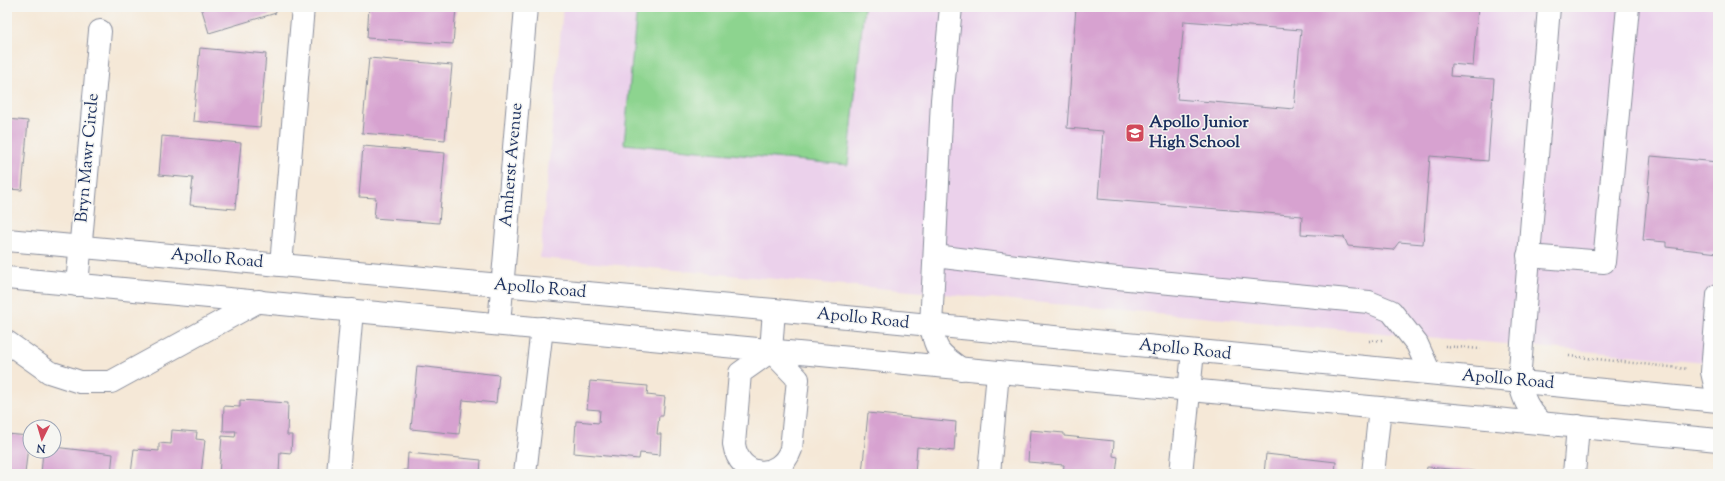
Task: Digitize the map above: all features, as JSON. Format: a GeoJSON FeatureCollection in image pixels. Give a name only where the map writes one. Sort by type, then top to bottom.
{"type":"FeatureCollection","features":[{"type":"Feature","properties":{"kind":"street"},"geometry":{"type":"LineString","coordinates":[[281,265],[303,7]]}},
{"type":"Feature","properties":{"kind":"street","name":"Amherst Avenue"},"geometry":{"type":"LineString","coordinates":[[499,324],[526,7]]}},
{"type":"Feature","properties":{"kind":"street"},"geometry":{"type":"LineString","coordinates":[[951,7],[942,100],[931,326],[935,346],[946,358],[961,368]]}},
{"type":"Feature","properties":{"kind":"street"},"geometry":{"type":"LineString","coordinates":[[1541,422],[1529,410],[1518,381],[1549,7]]}},
{"type":"Feature","properties":{"kind":"street"},"geometry":{"type":"LineString","coordinates":[[1528,256],[1604,262],[1628,7]]}},
{"type":"Feature","properties":{"kind":"street","name":"Bryn Mawr Circle"},"geometry":{"type":"LineString","coordinates":[[77,284],[100,31]]}},
{"type":"Feature","properties":{"kind":"street","name":"Apollo Road"},"geometry":{"type":"LineString","coordinates":[[7,240],[774,310],[1193,352],[1718,400]]}},
{"type":"Feature","properties":{"kind":"street"},"geometry":{"type":"LineString","coordinates":[[935,256],[1107,277],[1369,302],[1391,311],[1417,344],[1430,373]]}},
{"type":"Feature","properties":{"kind":"street"},"geometry":{"type":"LineString","coordinates":[[7,278],[771,351],[1541,422],[1718,440]]}},
{"type":"Feature","properties":{"kind":"street"},"geometry":{"type":"LineString","coordinates":[[1718,295],[1712,372],[1718,400]]}},
{"type":"Feature","properties":{"kind":"street"},"geometry":{"type":"LineString","coordinates":[[7,342],[49,372],[80,382],[111,382],[259,301]]}},
{"type":"Feature","properties":{"kind":"street"},"geometry":{"type":"LineString","coordinates":[[338,474],[352,310]]}},
{"type":"Feature","properties":{"kind":"street"},"geometry":{"type":"LineString","coordinates":[[771,351],[740,373],[734,444],[735,452],[739,460],[752,470],[761,472],[777,469],[789,457],[798,379],[771,351],[774,310]]}},
{"type":"Feature","properties":{"kind":"street"},"geometry":{"type":"LineString","coordinates":[[525,474],[542,328]]}},
{"type":"Feature","properties":{"kind":"street"},"geometry":{"type":"LineString","coordinates":[[1182,474],[1193,352]]}},
{"type":"Feature","properties":{"kind":"street"},"geometry":{"type":"LineString","coordinates":[[989,474],[998,372]]}},
{"type":"Feature","properties":{"kind":"street"},"geometry":{"type":"LineString","coordinates":[[1373,474],[1380,408]]}},
{"type":"Feature","properties":{"kind":"street"},"geometry":{"type":"LineString","coordinates":[[1574,474],[1578,426]]}},
{"type":"Feature","properties":{"kind":"path"},"geometry":{"type":"LineString","coordinates":[[1569,356],[1712,372]]}},
{"type":"Feature","properties":{"kind":"shaded area","name":"Apollo Junior High School"},"geometry":{"type":"Polygon","coordinates":[[[563,7],[1718,7],[1718,363],[540,258],[563,7]]]}},
{"type":"Feature","properties":{"kind":"green space"},"geometry":{"type":"Polygon","coordinates":[[[637,7],[864,7],[848,165],[624,144],[637,7]]]}},
{"type":"Feature","properties":{"kind":"building"},"geometry":{"type":"Polygon","coordinates":[[[201,7],[275,7],[276,13],[209,33],[201,7]]]}},
{"type":"Feature","properties":{"kind":"building"},"geometry":{"type":"Polygon","coordinates":[[[369,7],[456,7],[453,44],[367,38],[369,7]]]}},
{"type":"Feature","properties":{"kind":"building"},"geometry":{"type":"Polygon","coordinates":[[[1076,7],[1478,7],[1473,66],[1451,64],[1450,76],[1494,79],[1488,161],[1430,156],[1423,244],[1399,242],[1393,250],[1348,246],[1344,237],[1301,234],[1302,216],[1098,199],[1103,131],[1067,128],[1076,7]],[[1184,21],[1177,99],[1294,109],[1301,30],[1184,21]]]}},
{"type":"Feature","properties":{"kind":"building"},"geometry":{"type":"Polygon","coordinates":[[[200,48],[266,54],[260,127],[193,121],[200,48]]]}},
{"type":"Feature","properties":{"kind":"building"},"geometry":{"type":"Polygon","coordinates":[[[369,58],[452,65],[445,140],[362,133],[369,58]]]}},
{"type":"Feature","properties":{"kind":"building"},"geometry":{"type":"Polygon","coordinates":[[[7,119],[28,121],[22,190],[7,189],[7,119]]]}},
{"type":"Feature","properties":{"kind":"building"},"geometry":{"type":"Polygon","coordinates":[[[162,136],[241,143],[235,209],[190,205],[193,178],[159,175],[162,136]]]}},
{"type":"Feature","properties":{"kind":"building"},"geometry":{"type":"Polygon","coordinates":[[[363,146],[445,153],[439,223],[374,218],[376,198],[359,197],[363,146]]]}},
{"type":"Feature","properties":{"kind":"building"},"geometry":{"type":"Polygon","coordinates":[[[1651,156],[1718,162],[1718,253],[1666,247],[1666,242],[1643,240],[1651,156]]]}},
{"type":"Feature","properties":{"kind":"building"},"geometry":{"type":"Polygon","coordinates":[[[417,366],[499,375],[496,403],[463,400],[459,434],[411,429],[417,366]]]}},
{"type":"Feature","properties":{"kind":"building"},"geometry":{"type":"Polygon","coordinates":[[[590,381],[648,386],[647,395],[665,397],[663,416],[659,416],[657,434],[661,434],[660,455],[640,453],[639,459],[574,453],[576,421],[599,423],[600,410],[587,409],[590,381]]]}},
{"type":"Feature","properties":{"kind":"building"},"geometry":{"type":"Polygon","coordinates":[[[240,400],[288,403],[287,435],[292,435],[291,453],[280,452],[279,474],[250,472],[250,474],[219,474],[222,436],[235,437],[236,431],[223,431],[224,406],[240,407],[240,400]]]}},
{"type":"Feature","properties":{"kind":"building"},"geometry":{"type":"Polygon","coordinates":[[[868,413],[956,422],[954,451],[917,447],[915,474],[862,474],[868,413]]]}},
{"type":"Feature","properties":{"kind":"building"},"geometry":{"type":"Polygon","coordinates":[[[172,430],[197,432],[196,439],[205,440],[201,474],[131,474],[134,449],[159,451],[159,443],[171,444],[172,430]]]}},
{"type":"Feature","properties":{"kind":"building"},"geometry":{"type":"Polygon","coordinates":[[[1030,430],[1064,433],[1064,436],[1114,441],[1113,456],[1118,457],[1116,474],[1063,474],[1064,465],[1028,462],[1030,430]]]}},
{"type":"Feature","properties":{"kind":"building"},"geometry":{"type":"Polygon","coordinates":[[[7,434],[22,435],[22,459],[27,459],[25,474],[7,474],[7,434]]]}},
{"type":"Feature","properties":{"kind":"building"},"geometry":{"type":"Polygon","coordinates":[[[62,448],[113,454],[111,474],[41,474],[42,459],[62,459],[62,448]]]}},
{"type":"Feature","properties":{"kind":"building"},"geometry":{"type":"Polygon","coordinates":[[[408,453],[481,460],[480,474],[402,474],[403,470],[407,470],[408,453]]]}},
{"type":"Feature","properties":{"kind":"building"},"geometry":{"type":"Polygon","coordinates":[[[1266,454],[1336,462],[1335,474],[1264,474],[1266,454]]]}},
{"type":"Feature","properties":{"kind":"building"},"geometry":{"type":"Polygon","coordinates":[[[1427,467],[1493,473],[1493,474],[1426,474],[1427,467]]]}},
{"type":"Feature","properties":{"kind":"place","name":"Apollo Junior High School"},"geometry":{"type":"Point","coordinates":[1135,133]}}]}
